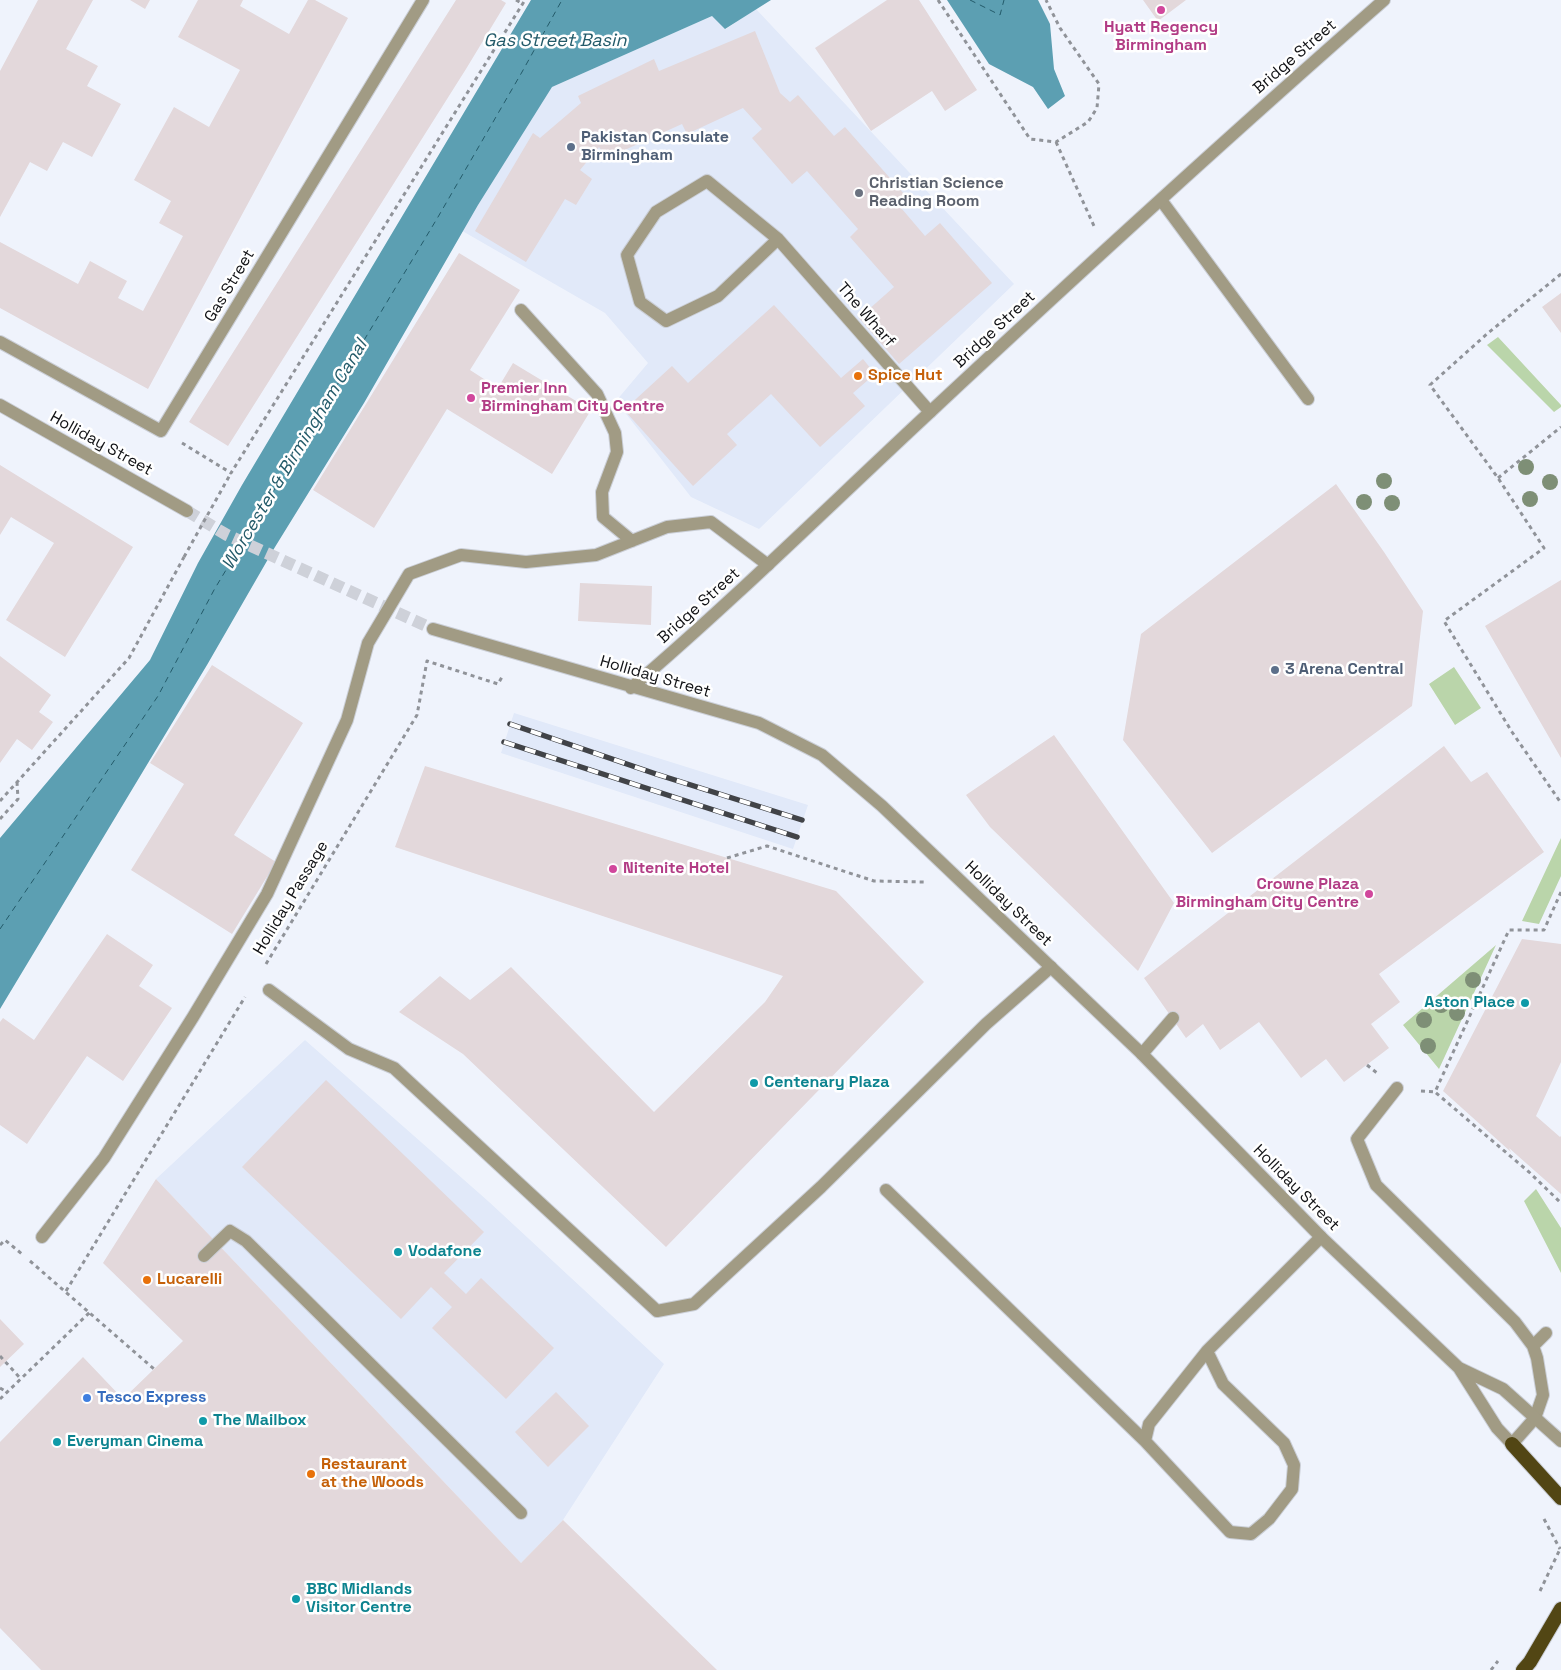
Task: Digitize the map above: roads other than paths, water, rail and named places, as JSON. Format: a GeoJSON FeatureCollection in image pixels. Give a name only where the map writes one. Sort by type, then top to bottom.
{"type":"FeatureCollection","features":[{"type":"Feature","properties":{"kind":"highway"},"geometry":{"type":"LineString","coordinates":[[1512,1444],[1561,1498]]}},
{"type":"Feature","properties":{"kind":"highway"},"geometry":{"type":"LineString","coordinates":[[1527,1666],[1561,1608]]}},
{"type":"Feature","properties":{"kind":"street","name":"Gas Street"},"geometry":{"type":"LineString","coordinates":[[0,342],[161,431],[423,0]]}},
{"type":"Feature","properties":{"kind":"street","name":"Bridge Street"},"geometry":{"type":"LineString","coordinates":[[631,688],[768,564],[1105,251],[1384,0]]}},
{"type":"Feature","properties":{"kind":"street","name":"The Wharf"},"geometry":{"type":"LineString","coordinates":[[778,239],[718,296],[666,321],[640,302],[627,255],[656,212],[707,182],[778,239],[930,412]]}},
{"type":"Feature","properties":{"kind":"street"},"geometry":{"type":"LineString","coordinates":[[1161,200],[1308,399]]}},
{"type":"Feature","properties":{"kind":"street"},"geometry":{"type":"LineString","coordinates":[[521,310],[597,394],[615,433],[617,452],[602,492],[603,517],[632,541]]}},
{"type":"Feature","properties":{"kind":"street","name":"Holliday Street"},"geometry":{"type":"LineString","coordinates":[[0,405],[187,511]]}},
{"type":"Feature","properties":{"kind":"street"},"geometry":{"type":"LineString","coordinates":[[42,1237],[104,1158],[193,1017],[267,894],[347,720],[368,643],[409,574],[460,554],[526,562],[596,555],[667,527],[711,522],[768,564]]}},
{"type":"Feature","properties":{"kind":"street","name":"Holliday Street"},"geometry":{"type":"LineString","coordinates":[[433,629],[516,652],[631,688],[759,723],[822,756],[882,806],[1142,1054],[1321,1237],[1459,1368],[1497,1428],[1512,1444]]}},
{"type":"Feature","properties":{"kind":"street"},"geometry":{"type":"LineString","coordinates":[[269,990],[349,1050],[394,1068],[657,1311],[694,1304],[821,1187],[986,1024],[1051,967]]}},
{"type":"Feature","properties":{"kind":"street"},"geometry":{"type":"LineString","coordinates":[[1142,1054],[1173,1018]]}},
{"type":"Feature","properties":{"kind":"street"},"geometry":{"type":"LineString","coordinates":[[1397,1088],[1357,1138],[1376,1185],[1516,1322],[1533,1346],[1544,1396],[1535,1418],[1512,1444]]}},
{"type":"Feature","properties":{"kind":"street"},"geometry":{"type":"LineString","coordinates":[[886,1190],[1145,1441],[1230,1532],[1251,1534],[1269,1519],[1292,1489],[1294,1465],[1284,1443],[1223,1384],[1207,1351]]}},
{"type":"Feature","properties":{"kind":"street"},"geometry":{"type":"LineString","coordinates":[[204,1256],[230,1231],[246,1241],[521,1513]]}},
{"type":"Feature","properties":{"kind":"street"},"geometry":{"type":"LineString","coordinates":[[1145,1441],[1149,1424],[1207,1351],[1321,1237]]}},
{"type":"Feature","properties":{"kind":"street"},"geometry":{"type":"LineString","coordinates":[[1533,1346],[1546,1333]]}},
{"type":"Feature","properties":{"kind":"street","name":"Holliday Street"},"geometry":{"type":"LineString","coordinates":[[1459,1368],[1503,1389],[1561,1441]]}},
{"type":"Feature","properties":{"kind":"water"},"geometry":{"type":"Polygon","coordinates":[[[531,0],[771,0],[725,29],[712,16],[552,87],[478,205],[364,403],[275,547],[207,665],[0,1009],[0,838],[150,660],[198,563],[242,485],[531,0]]]}},
{"type":"Feature","properties":{"kind":"water"},"geometry":{"type":"Polygon","coordinates":[[[947,0],[1038,0],[1050,24],[1054,69],[1065,96],[1048,109],[1033,87],[989,64],[947,0]]]}},
{"type":"Feature","properties":{"kind":"tunnel"},"geometry":{"type":"LineString","coordinates":[[187,511],[227,535],[433,629]]}},
{"type":"Feature","properties":{"kind":"railway"},"geometry":{"type":"LineString","coordinates":[[510,724],[656,774],[802,820]]}},
{"type":"Feature","properties":{"kind":"railway"},"geometry":{"type":"LineString","coordinates":[[504,742],[797,837]]}},
{"type":"Feature","properties":{"kind":"place","name":"Hyatt Regency Birmingham"},"geometry":{"type":"Point","coordinates":[1161,10]}},
{"type":"Feature","properties":{"kind":"place","name":"Pakistan Consulate Birmingham"},"geometry":{"type":"Point","coordinates":[571,147]}},
{"type":"Feature","properties":{"kind":"place","name":"Christian Science Reading Room"},"geometry":{"type":"Point","coordinates":[859,193]}},
{"type":"Feature","properties":{"kind":"place","name":"Spice Hut"},"geometry":{"type":"Point","coordinates":[858,376]}},
{"type":"Feature","properties":{"kind":"place","name":"Premier Inn Birmingham City Centre"},"geometry":{"type":"Point","coordinates":[471,398]}},
{"type":"Feature","properties":{"kind":"place","name":"3 Arena Central"},"geometry":{"type":"Point","coordinates":[1275,670]}},
{"type":"Feature","properties":{"kind":"place","name":"Nitenite Hotel"},"geometry":{"type":"Point","coordinates":[613,869]}},
{"type":"Feature","properties":{"kind":"place","name":"Crowne Plaza Birmingham City Centre"},"geometry":{"type":"Point","coordinates":[1369,894]}},
{"type":"Feature","properties":{"kind":"place","name":"Aston Place"},"geometry":{"type":"Point","coordinates":[1525,1003]}},
{"type":"Feature","properties":{"kind":"place","name":"Centenary Plaza"},"geometry":{"type":"Point","coordinates":[754,1083]}},
{"type":"Feature","properties":{"kind":"place","name":"Vodafone"},"geometry":{"type":"Point","coordinates":[398,1252]}},
{"type":"Feature","properties":{"kind":"place","name":"Lucarelli"},"geometry":{"type":"Point","coordinates":[147,1280]}},
{"type":"Feature","properties":{"kind":"place","name":"Tesco Express"},"geometry":{"type":"Point","coordinates":[87,1398]}},
{"type":"Feature","properties":{"kind":"place","name":"The Mailbox"},"geometry":{"type":"Point","coordinates":[203,1421]}},
{"type":"Feature","properties":{"kind":"place","name":"Everyman Cinema"},"geometry":{"type":"Point","coordinates":[57,1442]}},
{"type":"Feature","properties":{"kind":"place","name":"Restaurant at the Woods"},"geometry":{"type":"Point","coordinates":[311,1474]}},
{"type":"Feature","properties":{"kind":"place","name":"BBC Midlands Visitor Centre"},"geometry":{"type":"Point","coordinates":[296,1599]}},
{"type":"Feature","properties":{"kind":"water label","name":"Gas Street Basin"},"geometry":{"type":"Point","coordinates":[555,41]}},
{"type":"Feature","properties":{"kind":"water label","name":"Worcester & Birmingham Canal"},"geometry":{"type":"Point","coordinates":[295,455]}}]}
